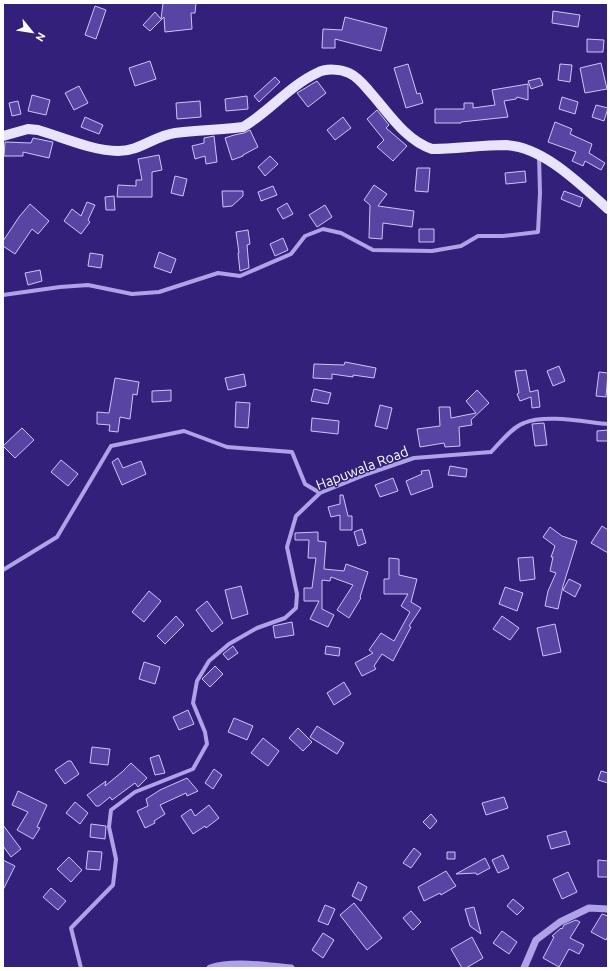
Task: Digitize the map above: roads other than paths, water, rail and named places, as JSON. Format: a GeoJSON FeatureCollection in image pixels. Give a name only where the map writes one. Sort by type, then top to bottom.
{"type":"FeatureCollection","features":[{"type":"Feature","properties":{"kind":"main road"},"geometry":{"type":"LineString","coordinates":[[3,136],[28,129],[38,130],[98,149],[116,151],[129,150],[138,148],[160,137],[175,133],[242,127],[252,122],[301,82],[318,72],[334,70],[349,73],[360,81],[400,126],[421,146],[432,149],[506,145],[526,148],[539,154],[573,179],[608,209]]}},
{"type":"Feature","properties":{"kind":"street"},"geometry":{"type":"LineString","coordinates":[[3,295],[60,287],[88,285],[132,294],[159,292],[218,274],[240,276],[291,254],[305,236],[323,229],[341,233],[373,250],[432,251],[461,246],[478,236],[503,236],[538,232],[540,193],[539,154]]}},
{"type":"Feature","properties":{"kind":"street","name":"Hapuwala Road"},"geometry":{"type":"LineString","coordinates":[[81,968],[71,928],[113,885],[116,859],[109,827],[111,810],[135,792],[193,769],[207,744],[205,732],[193,703],[197,681],[209,661],[229,644],[257,628],[286,618],[296,608],[298,594],[287,547],[296,516],[320,493],[414,458],[491,452],[508,434],[523,423],[546,418],[608,424]]}},
{"type":"Feature","properties":{"kind":"street"},"geometry":{"type":"LineString","coordinates":[[3,570],[57,537],[111,446],[184,431],[227,447],[292,452],[304,484],[320,493]]}},
{"type":"Feature","properties":{"kind":"street"},"geometry":{"type":"LineString","coordinates":[[524,968],[536,940],[560,922],[589,908],[608,909]]}},
{"type":"Feature","properties":{"kind":"street"},"geometry":{"type":"LineString","coordinates":[[210,968],[218,965],[252,964],[291,968]]}}]}
